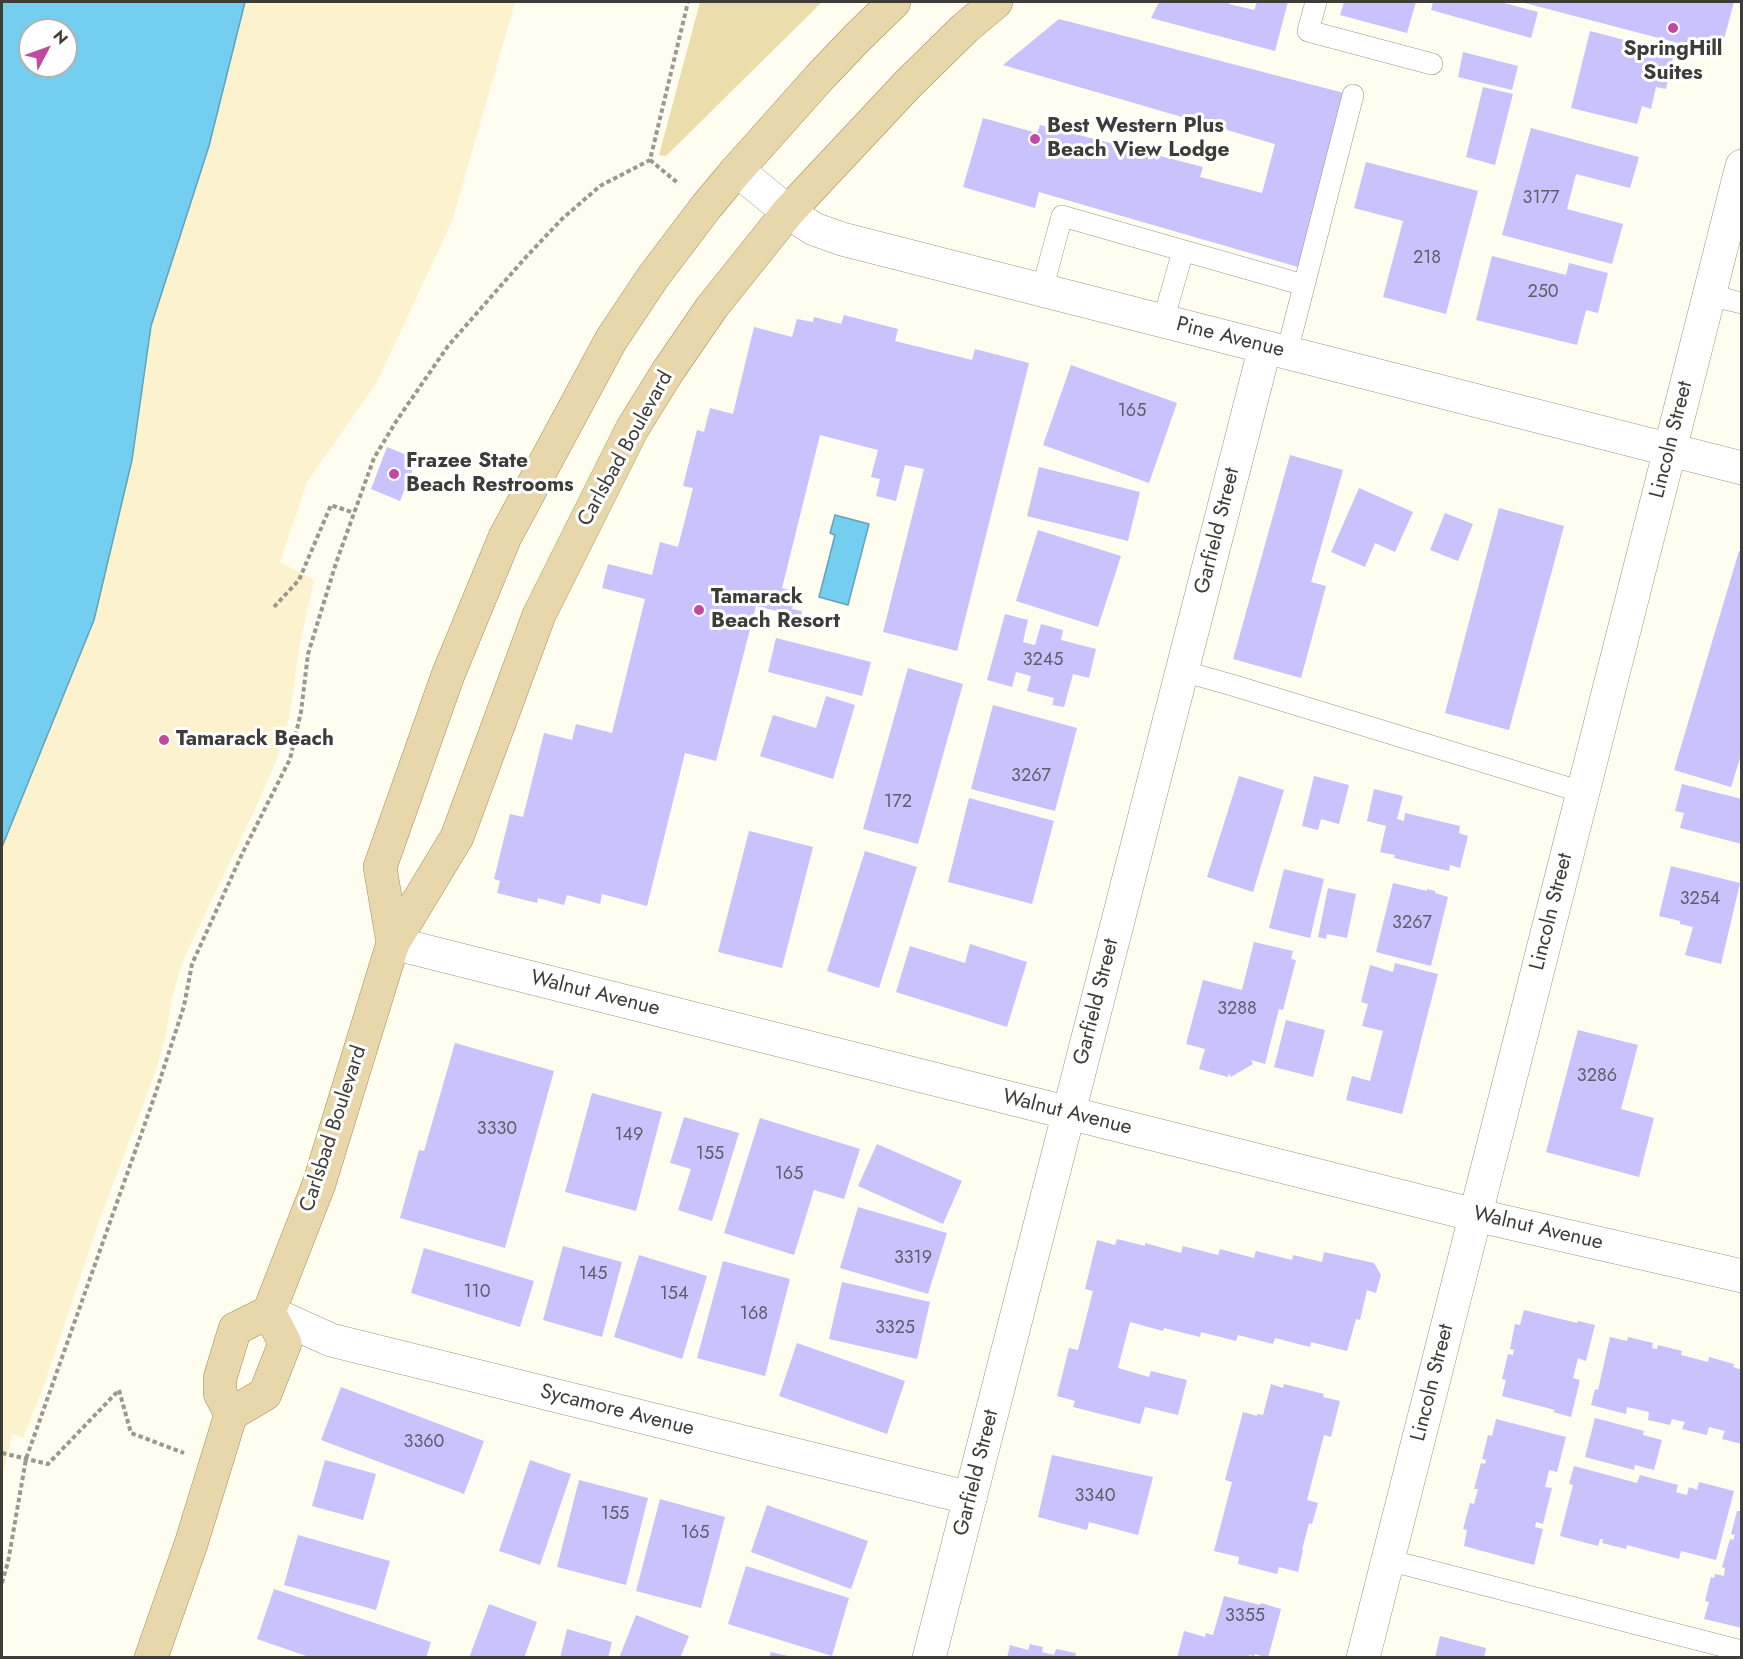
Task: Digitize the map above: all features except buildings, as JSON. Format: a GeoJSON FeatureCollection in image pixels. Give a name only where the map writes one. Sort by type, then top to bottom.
{"type":"FeatureCollection","features":[{"type":"Feature","properties":{"kind":"main road","name":"Carlsbad Boulevard"},"geometry":{"type":"LineString","coordinates":[[393,943],[380,867],[448,675],[505,537],[611,340],[653,277],[737,170],[834,62],[894,2]]}},
{"type":"Feature","properties":{"kind":"main road","name":"Carlsbad Boulevard"},"geometry":{"type":"LineString","coordinates":[[268,1312],[319,1184],[393,943],[457,837],[539,615],[632,429],[712,307],[788,212],[908,84],[965,28],[996,2]]}},
{"type":"Feature","properties":{"kind":"main road"},"geometry":{"type":"LineString","coordinates":[[151,1658],[191,1544],[231,1414],[265,1394],[285,1343],[268,1312],[235,1329],[220,1378],[220,1393],[231,1414]]}},
{"type":"Feature","properties":{"kind":"street","name":"Lincoln Street"},"geometry":{"type":"LineString","coordinates":[[1363,1658],[1742,165]]}},
{"type":"Feature","properties":{"kind":"street","name":"Pine Avenue"},"geometry":{"type":"LineString","coordinates":[[737,170],[788,212],[814,229],[842,239],[1742,468]]}},
{"type":"Feature","properties":{"kind":"street","name":"Garfield Street"},"geometry":{"type":"LineString","coordinates":[[929,1658],[1182,671],[1276,350]]}},
{"type":"Feature","properties":{"kind":"street","name":"Walnut Avenue"},"geometry":{"type":"LineString","coordinates":[[393,943],[1475,1215],[1742,1276]]}},
{"type":"Feature","properties":{"kind":"street","name":"Sycamore Avenue"},"geometry":{"type":"LineString","coordinates":[[268,1312],[330,1340],[970,1498]]}},
{"type":"Feature","properties":{"kind":"lane"},"geometry":{"type":"LineString","coordinates":[[1316,2],[1308,31],[1432,64]]}},
{"type":"Feature","properties":{"kind":"lane"},"geometry":{"type":"LineString","coordinates":[[1276,350],[1304,285],[1353,95]]}},
{"type":"Feature","properties":{"kind":"lane"},"geometry":{"type":"LineString","coordinates":[[1042,290],[1062,216],[1304,285]]}},
{"type":"Feature","properties":{"kind":"lane"},"geometry":{"type":"LineString","coordinates":[[1163,321],[1183,250]]}},
{"type":"Feature","properties":{"kind":"lane"},"geometry":{"type":"LineString","coordinates":[[1709,295],[1742,303]]}},
{"type":"Feature","properties":{"kind":"lane"},"geometry":{"type":"LineString","coordinates":[[1182,671],[1582,792]]}},
{"type":"Feature","properties":{"kind":"lane"},"geometry":{"type":"LineString","coordinates":[[1388,1560],[1742,1651]]}},
{"type":"Feature","properties":{"kind":"path"},"geometry":{"type":"LineString","coordinates":[[2,1583],[8,1562],[26,1459],[154,1098],[184,1006],[192,964],[243,852],[290,759],[301,712],[308,654],[336,563],[374,458],[448,346],[526,256],[562,219],[600,186],[650,160],[688,2]]}},
{"type":"Feature","properties":{"kind":"path"},"geometry":{"type":"LineString","coordinates":[[650,160],[680,184]]}},
{"type":"Feature","properties":{"kind":"path"},"geometry":{"type":"LineString","coordinates":[[274,607],[299,580],[331,505],[354,513]]}},
{"type":"Feature","properties":{"kind":"path"},"geometry":{"type":"LineString","coordinates":[[2,1453],[48,1464],[119,1390],[131,1433],[149,1440]]}},
{"type":"Feature","properties":{"kind":"shaded area"},"geometry":{"type":"Polygon","coordinates":[[[700,2],[822,2],[666,156],[659,155],[700,2]]]}},
{"type":"Feature","properties":{"kind":"sand","name":"Tamarack Beach"},"geometry":{"type":"Polygon","coordinates":[[[245,2],[515,2],[452,221],[377,382],[307,482],[280,562],[314,580],[299,648],[289,719],[276,761],[181,965],[157,1067],[98,1224],[44,1385],[23,1438],[12,1434],[2,1480],[2,847],[94,620],[132,460],[151,326],[209,146],[245,2]]]}},
{"type":"Feature","properties":{"kind":"water"},"geometry":{"type":"Polygon","coordinates":[[[2,2],[245,2],[209,146],[151,326],[132,460],[94,620],[2,847],[2,2]]]}},
{"type":"Feature","properties":{"kind":"water"},"geometry":{"type":"Polygon","coordinates":[[[835,515],[869,524],[848,605],[819,597],[835,535],[830,533],[835,515]]]}},
{"type":"Feature","properties":{"kind":"place","name":"SpringHill Suites"},"geometry":{"type":"Point","coordinates":[1673,28]}},
{"type":"Feature","properties":{"kind":"place","name":"Best Western Plus Beach View Lodge"},"geometry":{"type":"Point","coordinates":[1035,139]}},
{"type":"Feature","properties":{"kind":"place","name":"Frazee State Beach Restrooms"},"geometry":{"type":"Point","coordinates":[394,474]}},
{"type":"Feature","properties":{"kind":"place","name":"Tamarack Beach Resort"},"geometry":{"type":"Point","coordinates":[699,610]}},
{"type":"Feature","properties":{"kind":"place","name":"Tamarack Beach"},"geometry":{"type":"Point","coordinates":[164,740]}}]}
